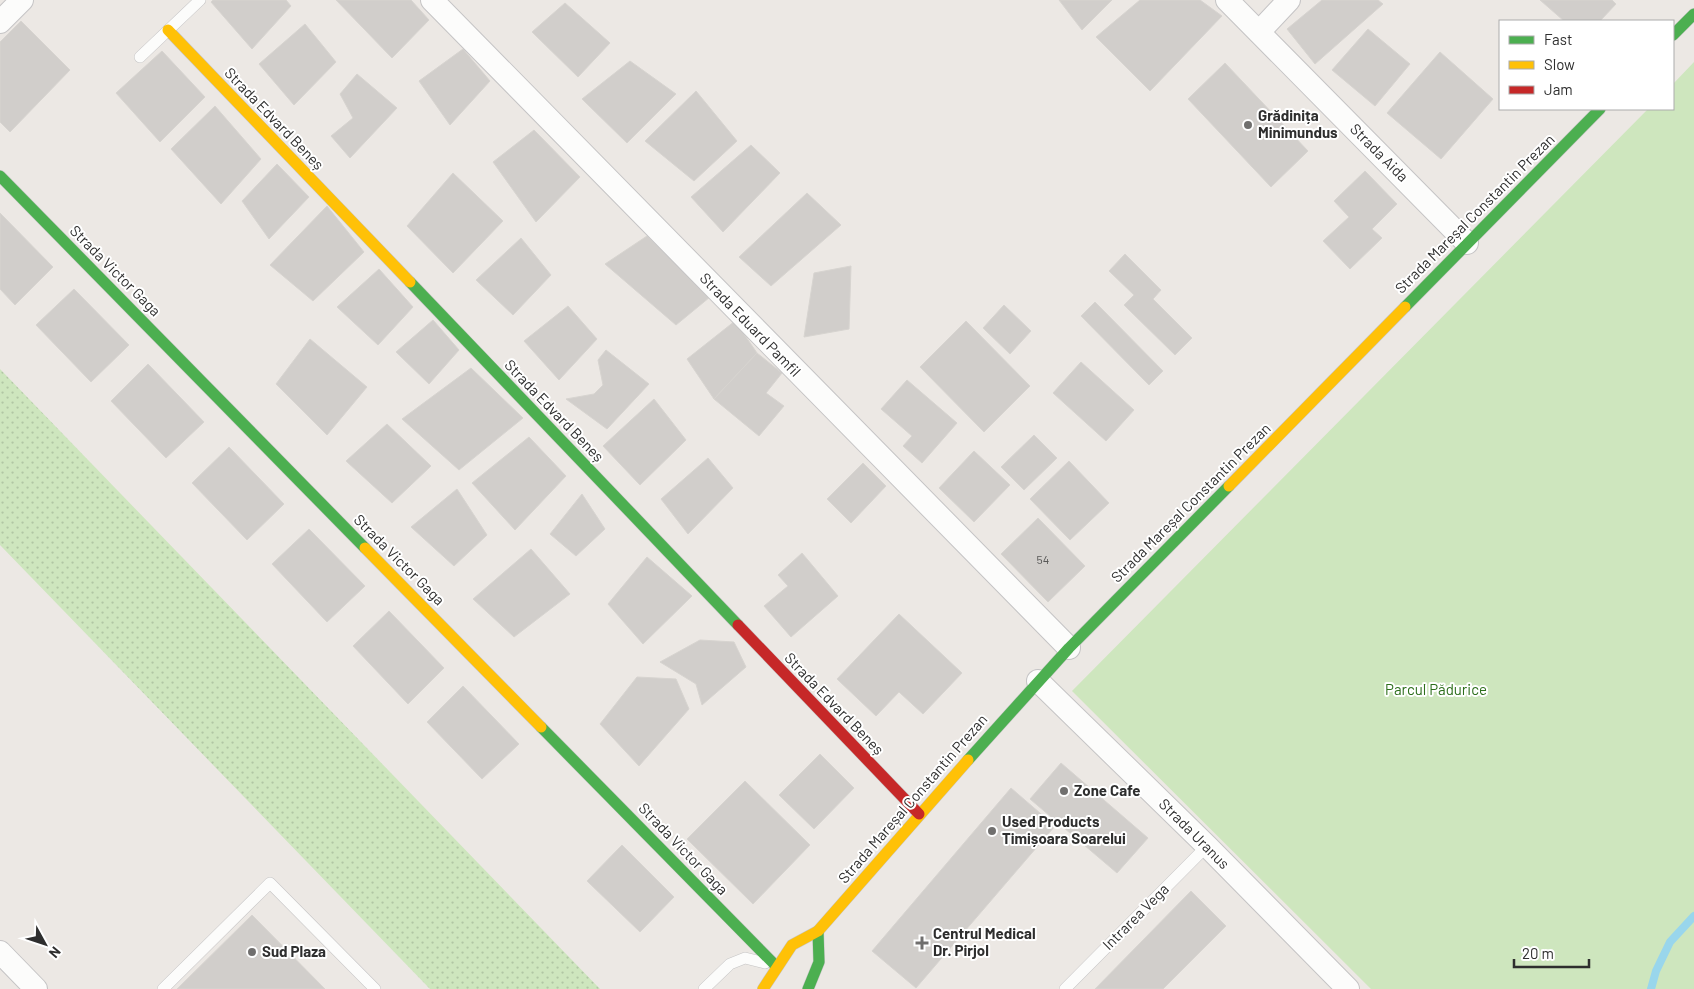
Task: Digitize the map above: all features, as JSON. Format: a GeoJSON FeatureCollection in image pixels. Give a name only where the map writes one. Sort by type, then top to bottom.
{"type":"FeatureCollection","features":[{"type":"Feature","properties":{"kind":"street","name":"Strada Eduard Pamfil"},"geometry":{"type":"LineString","coordinates":[[432,0],[1069,648]]}},
{"type":"Feature","properties":{"kind":"street","name":"Strada Aida"},"geometry":{"type":"LineString","coordinates":[[1228,0],[1467,243]]}},
{"type":"Feature","properties":{"kind":"street"},"geometry":{"type":"LineString","coordinates":[[1260,32],[1290,0]]}},
{"type":"Feature","properties":{"kind":"street"},"geometry":{"type":"LineString","coordinates":[[0,22],[16,2]]}},
{"type":"Feature","properties":{"kind":"street"},"geometry":{"type":"LineString","coordinates":[[1674,34],[1694,14]]}},
{"type":"Feature","properties":{"kind":"street","name":"Strada Edvard Beneș"},"geometry":{"type":"LineString","coordinates":[[168,30],[918,814]]}},
{"type":"Feature","properties":{"kind":"street","name":"Strada Mareșal Constantin Prezan"},"geometry":{"type":"LineString","coordinates":[[763,989],[776,966],[792,945],[818,931],[918,814],[1069,648],[1599,110]]}},
{"type":"Feature","properties":{"kind":"street","name":"Strada Victor Gaga"},"geometry":{"type":"LineString","coordinates":[[0,176],[776,966]]}},
{"type":"Feature","properties":{"kind":"street","name":"Strada Uranus"},"geometry":{"type":"LineString","coordinates":[[1038,681],[1207,846],[1348,989]]}},
{"type":"Feature","properties":{"kind":"street"},"geometry":{"type":"LineString","coordinates":[[808,989],[819,962],[818,931]]}},
{"type":"Feature","properties":{"kind":"street"},"geometry":{"type":"LineString","coordinates":[[0,952],[36,989]]}},
{"type":"Feature","properties":{"kind":"lane"},"geometry":{"type":"LineString","coordinates":[[140,57],[200,0]]}},
{"type":"Feature","properties":{"kind":"lane","name":"Intrarea Vega"},"geometry":{"type":"LineString","coordinates":[[1065,989],[1207,846]]}},
{"type":"Feature","properties":{"kind":"lane"},"geometry":{"type":"LineString","coordinates":[[163,989],[270,883],[375,989]]}},
{"type":"Feature","properties":{"kind":"lane"},"geometry":{"type":"LineString","coordinates":[[704,989],[730,964],[745,958],[776,966]]}},
{"type":"Feature","properties":{"kind":"green space","name":"Parcul Pădurice"},"geometry":{"type":"Polygon","coordinates":[[[1694,62],[1694,989],[1371,989],[1072,691],[1647,110],[1674,110],[1674,83],[1694,62]]]}},
{"type":"Feature","properties":{"kind":"green space"},"geometry":{"type":"Polygon","coordinates":[[[0,369],[600,989],[430,989],[0,545],[0,369]]]}},
{"type":"Feature","properties":{"kind":"building"},"geometry":{"type":"Polygon","coordinates":[[[213,0],[286,0],[291,6],[252,49],[211,2],[213,0]]]}},
{"type":"Feature","properties":{"kind":"building"},"geometry":{"type":"Polygon","coordinates":[[[336,0],[411,0],[429,20],[392,58],[336,0]]]}},
{"type":"Feature","properties":{"kind":"building"},"geometry":{"type":"Polygon","coordinates":[[[1059,0],[1112,0],[1082,30],[1059,0]]]}},
{"type":"Feature","properties":{"kind":"building"},"geometry":{"type":"Polygon","coordinates":[[[1140,0],[1200,0],[1222,16],[1150,91],[1096,37],[1140,0]]]}},
{"type":"Feature","properties":{"kind":"building"},"geometry":{"type":"Polygon","coordinates":[[[1322,0],[1378,0],[1383,4],[1315,64],[1287,29],[1322,0]]]}},
{"type":"Feature","properties":{"kind":"building"},"geometry":{"type":"Polygon","coordinates":[[[1540,0],[1612,0],[1616,4],[1601,20],[1563,20],[1540,0]]]}},
{"type":"Feature","properties":{"kind":"building"},"geometry":{"type":"Polygon","coordinates":[[[565,3],[610,43],[578,77],[532,32],[565,3]]]}},
{"type":"Feature","properties":{"kind":"building"},"geometry":{"type":"Polygon","coordinates":[[[21,21],[70,70],[10,132],[0,122],[0,42],[21,21]]]}},
{"type":"Feature","properties":{"kind":"building"},"geometry":{"type":"Polygon","coordinates":[[[305,24],[336,62],[294,105],[259,64],[305,24]]]}},
{"type":"Feature","properties":{"kind":"building"},"geometry":{"type":"Polygon","coordinates":[[[1368,29],[1410,64],[1375,106],[1332,70],[1368,29]]]}},
{"type":"Feature","properties":{"kind":"building"},"geometry":{"type":"Polygon","coordinates":[[[463,49],[490,81],[450,125],[419,81],[463,49]]]}},
{"type":"Feature","properties":{"kind":"building"},"geometry":{"type":"Polygon","coordinates":[[[162,51],[205,97],[160,142],[116,93],[162,51]]]}},
{"type":"Feature","properties":{"kind":"building"},"geometry":{"type":"Polygon","coordinates":[[[1440,52],[1493,99],[1441,159],[1387,113],[1440,52]]]}},
{"type":"Feature","properties":{"kind":"building"},"geometry":{"type":"Polygon","coordinates":[[[630,61],[676,94],[627,143],[582,99],[630,61]]]}},
{"type":"Feature","properties":{"kind":"building","name":"Grădinița Minimundus"},"geometry":{"type":"Polygon","coordinates":[[[1225,63],[1308,151],[1271,187],[1188,99],[1225,63]]]}},
{"type":"Feature","properties":{"kind":"building"},"geometry":{"type":"Polygon","coordinates":[[[357,74],[397,108],[350,158],[331,136],[353,118],[340,94],[357,74]]]}},
{"type":"Feature","properties":{"kind":"building"},"geometry":{"type":"Polygon","coordinates":[[[696,91],[737,141],[694,181],[645,141],[696,91]]]}},
{"type":"Feature","properties":{"kind":"building"},"geometry":{"type":"Polygon","coordinates":[[[215,106],[261,159],[221,204],[171,149],[215,106]]]}},
{"type":"Feature","properties":{"kind":"building"},"geometry":{"type":"Polygon","coordinates":[[[534,130],[580,177],[536,222],[493,162],[534,130]]]}},
{"type":"Feature","properties":{"kind":"building"},"geometry":{"type":"Polygon","coordinates":[[[751,145],[780,173],[723,232],[691,197],[751,145]]]}},
{"type":"Feature","properties":{"kind":"building"},"geometry":{"type":"Polygon","coordinates":[[[277,164],[309,197],[269,239],[242,201],[277,164]]]}},
{"type":"Feature","properties":{"kind":"building"},"geometry":{"type":"Polygon","coordinates":[[[1365,171],[1397,204],[1372,229],[1382,238],[1350,269],[1323,241],[1349,217],[1334,201],[1365,171]]]}},
{"type":"Feature","properties":{"kind":"building"},"geometry":{"type":"Polygon","coordinates":[[[453,173],[503,221],[453,273],[407,226],[453,173]]]}},
{"type":"Feature","properties":{"kind":"building"},"geometry":{"type":"Polygon","coordinates":[[[807,193],[841,225],[771,286],[739,257],[807,193]]]}},
{"type":"Feature","properties":{"kind":"building"},"geometry":{"type":"Polygon","coordinates":[[[327,206],[364,252],[313,301],[270,265],[327,206]]]}},
{"type":"Feature","properties":{"kind":"building"},"geometry":{"type":"Polygon","coordinates":[[[0,213],[53,267],[15,305],[0,289],[0,213]]]}},
{"type":"Feature","properties":{"kind":"building"},"geometry":{"type":"Polygon","coordinates":[[[647,236],[710,297],[676,325],[605,264],[647,236]]]}},
{"type":"Feature","properties":{"kind":"building"},"geometry":{"type":"Polygon","coordinates":[[[521,238],[551,275],[513,315],[476,280],[521,238]]]}},
{"type":"Feature","properties":{"kind":"building"},"geometry":{"type":"Polygon","coordinates":[[[1125,254],[1161,290],[1153,299],[1192,338],[1175,355],[1124,305],[1134,295],[1109,271],[1125,254]]]}},
{"type":"Feature","properties":{"kind":"building"},"geometry":{"type":"Polygon","coordinates":[[[851,266],[849,329],[804,337],[814,273],[851,266]]]}},
{"type":"Feature","properties":{"kind":"building"},"geometry":{"type":"Polygon","coordinates":[[[379,269],[413,307],[378,345],[337,307],[379,269]]]}},
{"type":"Feature","properties":{"kind":"building"},"geometry":{"type":"Polygon","coordinates":[[[74,289],[129,345],[91,382],[36,325],[74,289]]]}},
{"type":"Feature","properties":{"kind":"building"},"geometry":{"type":"Polygon","coordinates":[[[1095,302],[1163,371],[1149,385],[1081,316],[1095,302]]]}},
{"type":"Feature","properties":{"kind":"building"},"geometry":{"type":"Polygon","coordinates":[[[1004,305],[1031,331],[1010,354],[983,328],[1004,305]]]}},
{"type":"Feature","properties":{"kind":"building"},"geometry":{"type":"Polygon","coordinates":[[[568,306],[597,339],[559,380],[524,341],[568,306]]]}},
{"type":"Feature","properties":{"kind":"building"},"geometry":{"type":"Polygon","coordinates":[[[433,320],[459,350],[429,384],[396,352],[433,320]]]}},
{"type":"Feature","properties":{"kind":"building"},"geometry":{"type":"Polygon","coordinates":[[[735,321],[757,353],[714,399],[687,359],[735,321]]]}},
{"type":"Feature","properties":{"kind":"building"},"geometry":{"type":"Polygon","coordinates":[[[966,321],[1030,386],[984,432],[920,367],[966,321]]]}},
{"type":"Feature","properties":{"kind":"building"},"geometry":{"type":"Polygon","coordinates":[[[310,339],[367,387],[327,435],[276,384],[310,339]]]}},
{"type":"Feature","properties":{"kind":"building"},"geometry":{"type":"Polygon","coordinates":[[[606,350],[649,384],[607,429],[566,399],[594,394],[603,385],[598,360],[606,350]]]}},
{"type":"Feature","properties":{"kind":"building"},"geometry":{"type":"Polygon","coordinates":[[[757,353],[782,373],[766,393],[784,406],[759,436],[714,399],[757,353]]]}},
{"type":"Feature","properties":{"kind":"building"},"geometry":{"type":"Polygon","coordinates":[[[1081,362],[1134,410],[1106,441],[1053,393],[1081,362]]]}},
{"type":"Feature","properties":{"kind":"building"},"geometry":{"type":"Polygon","coordinates":[[[148,364],[204,422],[166,458],[111,401],[148,364]]]}},
{"type":"Feature","properties":{"kind":"building"},"geometry":{"type":"Polygon","coordinates":[[[471,368],[523,418],[459,470],[402,419],[471,368]]]}},
{"type":"Feature","properties":{"kind":"building"},"geometry":{"type":"Polygon","coordinates":[[[907,380],[957,423],[922,463],[903,446],[912,436],[881,409],[907,380]]]}},
{"type":"Feature","properties":{"kind":"building"},"geometry":{"type":"Polygon","coordinates":[[[654,399],[686,440],[640,485],[603,446],[654,399]]]}},
{"type":"Feature","properties":{"kind":"building"},"geometry":{"type":"Polygon","coordinates":[[[387,424],[431,466],[392,503],[346,461],[387,424]]]}},
{"type":"Feature","properties":{"kind":"building"},"geometry":{"type":"Polygon","coordinates":[[[1034,435],[1057,458],[1024,490],[1001,467],[1034,435]]]}},
{"type":"Feature","properties":{"kind":"building"},"geometry":{"type":"Polygon","coordinates":[[[529,437],[566,476],[515,530],[472,483],[529,437]]]}},
{"type":"Feature","properties":{"kind":"building"},"geometry":{"type":"Polygon","coordinates":[[[229,447],[284,504],[247,540],[192,483],[229,447]]]}},
{"type":"Feature","properties":{"kind":"building"},"geometry":{"type":"Polygon","coordinates":[[[974,451],[1010,485],[974,522],[939,488],[974,451]]]}},
{"type":"Feature","properties":{"kind":"building"},"geometry":{"type":"Polygon","coordinates":[[[708,458],[733,488],[688,534],[661,499],[708,458]]]}},
{"type":"Feature","properties":{"kind":"building"},"geometry":{"type":"Polygon","coordinates":[[[1069,461],[1109,503],[1070,540],[1030,499],[1069,461]]]}},
{"type":"Feature","properties":{"kind":"building"},"geometry":{"type":"Polygon","coordinates":[[[863,463],[886,486],[851,523],[827,499],[863,463]]]}},
{"type":"Feature","properties":{"kind":"building"},"geometry":{"type":"Polygon","coordinates":[[[457,489],[487,535],[454,566],[411,527],[457,489]]]}},
{"type":"Feature","properties":{"kind":"building"},"geometry":{"type":"Polygon","coordinates":[[[582,494],[605,529],[576,556],[550,534],[582,494]]]}},
{"type":"Feature","properties":{"kind":"building"},"geometry":{"type":"Polygon","coordinates":[[[1038,518],[1085,566],[1048,602],[1001,554],[1038,518]]]}},
{"type":"Feature","properties":{"kind":"building"},"geometry":{"type":"Polygon","coordinates":[[[309,529],[365,586],[327,622],[272,564],[309,529]]]}},
{"type":"Feature","properties":{"kind":"building"},"geometry":{"type":"Polygon","coordinates":[[[531,549],[570,594],[514,637],[473,599],[531,549]]]}},
{"type":"Feature","properties":{"kind":"building"},"geometry":{"type":"Polygon","coordinates":[[[802,553],[838,596],[791,637],[764,606],[788,586],[778,575],[802,553]]]}},
{"type":"Feature","properties":{"kind":"building"},"geometry":{"type":"Polygon","coordinates":[[[647,557],[692,596],[643,644],[608,604],[647,557]]]}},
{"type":"Feature","properties":{"kind":"building"},"geometry":{"type":"Polygon","coordinates":[[[389,611],[444,668],[408,704],[353,646],[389,611]]]}},
{"type":"Feature","properties":{"kind":"building"},"geometry":{"type":"Polygon","coordinates":[[[899,614],[962,673],[923,714],[899,692],[876,716],[837,679],[899,614]]]}},
{"type":"Feature","properties":{"kind":"building"},"geometry":{"type":"Polygon","coordinates":[[[700,640],[734,642],[746,667],[702,705],[696,684],[660,662],[700,640]]]}},
{"type":"Feature","properties":{"kind":"building"},"geometry":{"type":"Polygon","coordinates":[[[637,677],[676,679],[689,709],[639,766],[600,724],[637,677]]]}},
{"type":"Feature","properties":{"kind":"building"},"geometry":{"type":"Polygon","coordinates":[[[463,686],[519,744],[482,779],[427,722],[463,686]]]}},
{"type":"Feature","properties":{"kind":"building"},"geometry":{"type":"Polygon","coordinates":[[[820,754],[854,788],[814,829],[779,795],[820,754]]]}},
{"type":"Feature","properties":{"kind":"building"},"geometry":{"type":"Polygon","coordinates":[[[1061,763],[1148,838],[1117,873],[1030,799],[1061,763]]]}},
{"type":"Feature","properties":{"kind":"building"},"geometry":{"type":"Polygon","coordinates":[[[745,781],[810,845],[753,904],[687,839],[745,781]]]}},
{"type":"Feature","properties":{"kind":"building"},"geometry":{"type":"Polygon","coordinates":[[[1011,788],[1055,826],[916,988],[872,951],[1011,788]]]}},
{"type":"Feature","properties":{"kind":"building"},"geometry":{"type":"Polygon","coordinates":[[[622,845],[674,897],[640,932],[587,881],[622,845]]]}},
{"type":"Feature","properties":{"kind":"building"},"geometry":{"type":"Polygon","coordinates":[[[1191,891],[1226,926],[1163,989],[1095,989],[1191,891]]]}},
{"type":"Feature","properties":{"kind":"building","name":"Sud Plaza"},"geometry":{"type":"Polygon","coordinates":[[[252,915],[325,989],[177,989],[252,915]]]}},
{"type":"Feature","properties":{"kind":"waterway"},"geometry":{"type":"LineString","coordinates":[[1651,989],[1656,971],[1670,942],[1694,916]]}},
{"type":"Feature","properties":{"kind":"traffic: fast"},"geometry":{"type":"LineString","coordinates":[[1674,34],[1694,14]]}},
{"type":"Feature","properties":{"kind":"traffic: fast"},"geometry":{"type":"LineString","coordinates":[[1405,307],[1599,110]]}},
{"type":"Feature","properties":{"kind":"traffic: fast"},"geometry":{"type":"LineString","coordinates":[[0,176],[365,548]]}},
{"type":"Feature","properties":{"kind":"traffic: fast"},"geometry":{"type":"LineString","coordinates":[[410,282],[738,625]]}},
{"type":"Feature","properties":{"kind":"traffic: fast"},"geometry":{"type":"LineString","coordinates":[[968,760],[1069,648],[1229,486]]}},
{"type":"Feature","properties":{"kind":"traffic: fast"},"geometry":{"type":"LineString","coordinates":[[541,727],[776,966]]}},
{"type":"Feature","properties":{"kind":"traffic: fast"},"geometry":{"type":"LineString","coordinates":[[808,989],[819,962],[818,931]]}},
{"type":"Feature","properties":{"kind":"traffic: slow"},"geometry":{"type":"LineString","coordinates":[[168,30],[410,282]]}},
{"type":"Feature","properties":{"kind":"traffic: slow"},"geometry":{"type":"LineString","coordinates":[[1229,486],[1405,307]]}},
{"type":"Feature","properties":{"kind":"traffic: slow"},"geometry":{"type":"LineString","coordinates":[[365,548],[541,727]]}},
{"type":"Feature","properties":{"kind":"traffic: slow"},"geometry":{"type":"LineString","coordinates":[[763,989],[792,945],[818,931],[968,760]]}},
{"type":"Feature","properties":{"kind":"traffic: jam"},"geometry":{"type":"LineString","coordinates":[[738,625],[919,814]]}},
{"type":"Feature","properties":{"kind":"place","name":"Grădinița Minimundus"},"geometry":{"type":"Point","coordinates":[1248,125]}},
{"type":"Feature","properties":{"kind":"place","name":"Zone Cafe"},"geometry":{"type":"Point","coordinates":[1064,791]}},
{"type":"Feature","properties":{"kind":"place","name":"Used Products Timișoara Soarelui"},"geometry":{"type":"Point","coordinates":[992,831]}},
{"type":"Feature","properties":{"kind":"place","name":"Centrul Medical Dr. Pirjol"},"geometry":{"type":"Point","coordinates":[922,943]}},
{"type":"Feature","properties":{"kind":"place","name":"Sud Plaza"},"geometry":{"type":"Point","coordinates":[252,952]}}]}
